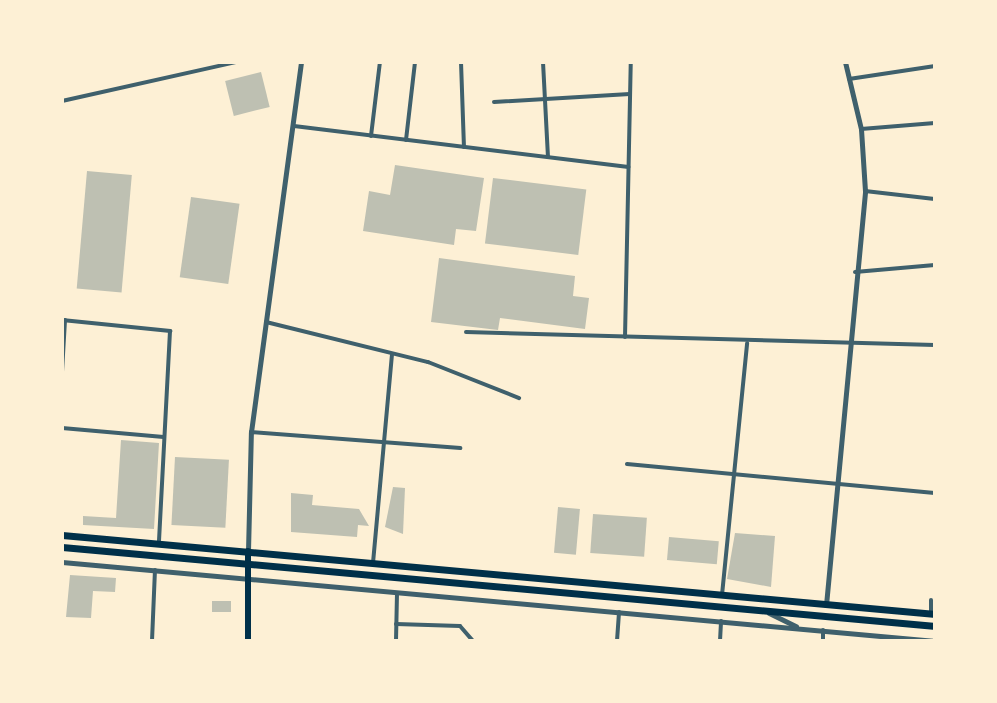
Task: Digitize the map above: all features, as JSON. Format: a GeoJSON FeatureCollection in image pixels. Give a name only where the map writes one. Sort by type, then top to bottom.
{"type":"FeatureCollection","features":[{"type":"Feature","properties":{"kind":"highway"},"geometry":{"type":"LineString","coordinates":[[62,535],[934,614]]}},
{"type":"Feature","properties":{"kind":"highway"},"geometry":{"type":"LineString","coordinates":[[62,547],[935,626]]}},
{"type":"Feature","properties":{"kind":"main road"},"geometry":{"type":"LineString","coordinates":[[248,551],[248,641]]}},
{"type":"Feature","properties":{"kind":"street"},"geometry":{"type":"LineString","coordinates":[[62,101],[236,62]]}},
{"type":"Feature","properties":{"kind":"street"},"geometry":{"type":"LineString","coordinates":[[248,551],[251,432],[301,62]]}},
{"type":"Feature","properties":{"kind":"street"},"geometry":{"type":"LineString","coordinates":[[371,136],[380,62]]}},
{"type":"Feature","properties":{"kind":"street"},"geometry":{"type":"LineString","coordinates":[[406,140],[415,62]]}},
{"type":"Feature","properties":{"kind":"street"},"geometry":{"type":"LineString","coordinates":[[461,62],[464,147]]}},
{"type":"Feature","properties":{"kind":"street"},"geometry":{"type":"LineString","coordinates":[[543,62],[548,157]]}},
{"type":"Feature","properties":{"kind":"street"},"geometry":{"type":"LineString","coordinates":[[625,337],[631,62]]}},
{"type":"Feature","properties":{"kind":"street"},"geometry":{"type":"LineString","coordinates":[[826,606],[865,191],[861,129],[845,62]]}},
{"type":"Feature","properties":{"kind":"street"},"geometry":{"type":"LineString","coordinates":[[849,79],[924,65],[935,66]]}},
{"type":"Feature","properties":{"kind":"street"},"geometry":{"type":"LineString","coordinates":[[494,102],[630,94]]}},
{"type":"Feature","properties":{"kind":"street"},"geometry":{"type":"LineString","coordinates":[[861,129],[935,123]]}},
{"type":"Feature","properties":{"kind":"street"},"geometry":{"type":"LineString","coordinates":[[294,126],[628,167]]}},
{"type":"Feature","properties":{"kind":"street"},"geometry":{"type":"LineString","coordinates":[[865,191],[935,199]]}},
{"type":"Feature","properties":{"kind":"street"},"geometry":{"type":"LineString","coordinates":[[855,272],[935,265]]}},
{"type":"Feature","properties":{"kind":"street"},"geometry":{"type":"LineString","coordinates":[[62,372],[63,320],[170,331],[159,543]]}},
{"type":"Feature","properties":{"kind":"street"},"geometry":{"type":"LineString","coordinates":[[266,322],[392,355],[519,398]]}},
{"type":"Feature","properties":{"kind":"street"},"geometry":{"type":"LineString","coordinates":[[466,332],[935,345]]}},
{"type":"Feature","properties":{"kind":"street"},"geometry":{"type":"LineString","coordinates":[[722,595],[747,342]]}},
{"type":"Feature","properties":{"kind":"street"},"geometry":{"type":"LineString","coordinates":[[373,563],[392,355]]}},
{"type":"Feature","properties":{"kind":"street"},"geometry":{"type":"LineString","coordinates":[[62,428],[164,437]]}},
{"type":"Feature","properties":{"kind":"street"},"geometry":{"type":"LineString","coordinates":[[251,432],[460,448]]}},
{"type":"Feature","properties":{"kind":"street"},"geometry":{"type":"LineString","coordinates":[[627,464],[935,493]]}},
{"type":"Feature","properties":{"kind":"street"},"geometry":{"type":"LineString","coordinates":[[62,562],[935,641]]}},
{"type":"Feature","properties":{"kind":"street"},"geometry":{"type":"LineString","coordinates":[[152,641],[155,570]]}},
{"type":"Feature","properties":{"kind":"street"},"geometry":{"type":"LineString","coordinates":[[396,641],[397,593]]}},
{"type":"Feature","properties":{"kind":"street"},"geometry":{"type":"LineString","coordinates":[[931,600],[934,614]]}},
{"type":"Feature","properties":{"kind":"street"},"geometry":{"type":"LineString","coordinates":[[761,609],[800,628]]}},
{"type":"Feature","properties":{"kind":"street"},"geometry":{"type":"LineString","coordinates":[[617,641],[619,612]]}},
{"type":"Feature","properties":{"kind":"street"},"geometry":{"type":"LineString","coordinates":[[720,641],[721,621]]}},
{"type":"Feature","properties":{"kind":"street"},"geometry":{"type":"LineString","coordinates":[[396,624],[460,626],[473,641]]}},
{"type":"Feature","properties":{"kind":"street"},"geometry":{"type":"LineString","coordinates":[[823,630],[823,641]]}},
{"type":"Feature","properties":{"kind":"building"},"geometry":{"type":"Polygon","coordinates":[[[261,72],[270,107],[234,116],[225,81],[261,72]]]}},
{"type":"Feature","properties":{"kind":"building"},"geometry":{"type":"Polygon","coordinates":[[[395,165],[484,178],[476,231],[456,229],[454,245],[363,231],[369,191],[390,195],[395,165]]]}},
{"type":"Feature","properties":{"kind":"building"},"geometry":{"type":"Polygon","coordinates":[[[87,171],[132,175],[122,292],[77,289],[87,171]]]}},
{"type":"Feature","properties":{"kind":"building"},"geometry":{"type":"Polygon","coordinates":[[[493,178],[586,189],[578,255],[485,244],[493,178]]]}},
{"type":"Feature","properties":{"kind":"building"},"geometry":{"type":"Polygon","coordinates":[[[191,197],[240,204],[228,284],[180,277],[191,197]]]}},
{"type":"Feature","properties":{"kind":"building"},"geometry":{"type":"Polygon","coordinates":[[[439,258],[575,276],[573,296],[589,298],[585,329],[500,318],[498,330],[431,322],[439,258]]]}},
{"type":"Feature","properties":{"kind":"building"},"geometry":{"type":"Polygon","coordinates":[[[121,440],[159,443],[154,529],[83,525],[83,516],[116,518],[121,440]]]}},
{"type":"Feature","properties":{"kind":"building"},"geometry":{"type":"Polygon","coordinates":[[[175,457],[229,460],[225,528],[171,525],[175,457]]]}},
{"type":"Feature","properties":{"kind":"building"},"geometry":{"type":"Polygon","coordinates":[[[393,487],[405,488],[403,534],[385,527],[393,487]]]}},
{"type":"Feature","properties":{"kind":"building"},"geometry":{"type":"Polygon","coordinates":[[[291,493],[313,495],[312,505],[359,509],[369,526],[358,525],[357,537],[291,532],[291,493]]]}},
{"type":"Feature","properties":{"kind":"building"},"geometry":{"type":"Polygon","coordinates":[[[558,507],[580,509],[576,555],[554,553],[558,507]]]}},
{"type":"Feature","properties":{"kind":"building"},"geometry":{"type":"Polygon","coordinates":[[[593,514],[647,518],[644,557],[590,553],[593,514]]]}},
{"type":"Feature","properties":{"kind":"building"},"geometry":{"type":"Polygon","coordinates":[[[735,533],[775,536],[771,587],[727,579],[735,533]]]}},
{"type":"Feature","properties":{"kind":"building"},"geometry":{"type":"Polygon","coordinates":[[[669,537],[719,541],[717,564],[667,560],[669,537]]]}},
{"type":"Feature","properties":{"kind":"building"},"geometry":{"type":"Polygon","coordinates":[[[70,575],[116,578],[115,592],[93,591],[91,618],[66,617],[70,575]]]}},
{"type":"Feature","properties":{"kind":"building"},"geometry":{"type":"Polygon","coordinates":[[[212,601],[231,601],[231,612],[212,612],[212,601]]]}}]}
